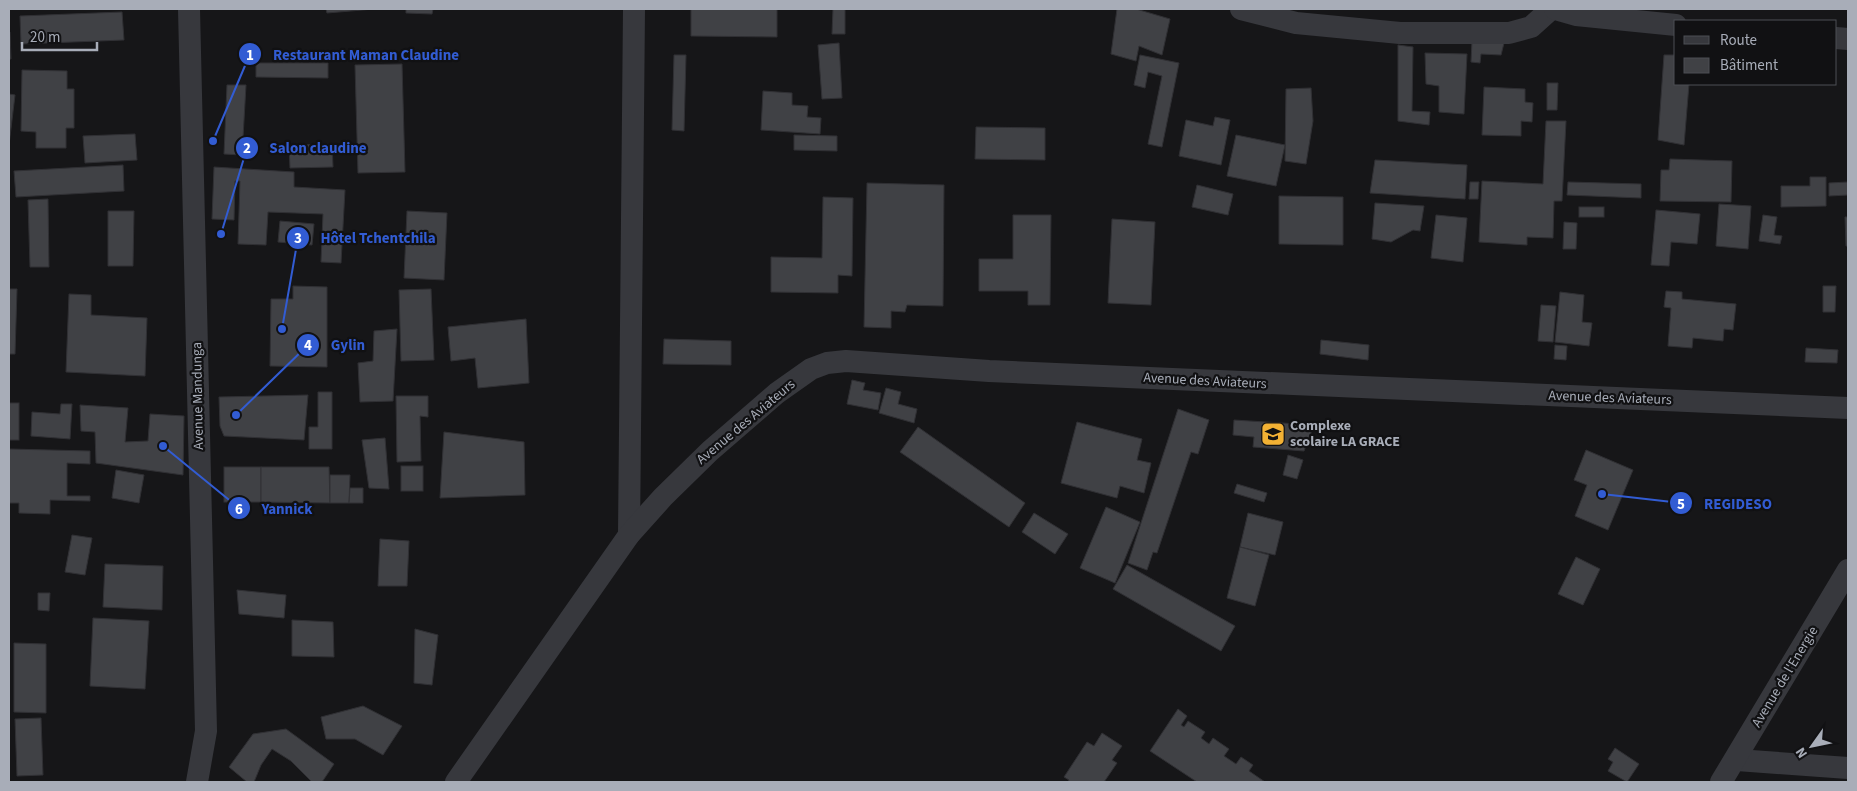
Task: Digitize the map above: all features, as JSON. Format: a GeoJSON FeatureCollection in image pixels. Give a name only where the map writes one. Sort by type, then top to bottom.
{"type":"FeatureCollection","features":[{"type":"Feature","properties":{"kind":"street","name":"Avenue Mandunga"},"geometry":{"type":"LineString","coordinates":[[189,9],[206,731],[197,782]]}},
{"type":"Feature","properties":{"kind":"street"},"geometry":{"type":"LineString","coordinates":[[629,535],[634,9]]}},
{"type":"Feature","properties":{"kind":"street"},"geometry":{"type":"LineString","coordinates":[[1242,9],[1296,23],[1400,34],[1509,33],[1531,27],[1551,9]]}},
{"type":"Feature","properties":{"kind":"street"},"geometry":{"type":"LineString","coordinates":[[1555,9],[1576,15],[1674,25]]}},
{"type":"Feature","properties":{"kind":"street","name":"Avenue des Aviateurs"},"geometry":{"type":"LineString","coordinates":[[456,782],[629,535],[686,474],[777,393],[811,369],[827,363],[846,360],[998,371],[1848,408]]}},
{"type":"Feature","properties":{"kind":"street","name":"Avenue de l'Energie"},"geometry":{"type":"LineString","coordinates":[[1721,782],[1737,760],[1848,570]]}},
{"type":"Feature","properties":{"kind":"street"},"geometry":{"type":"LineString","coordinates":[[1737,760],[1848,768]]}},
{"type":"Feature","properties":{"kind":"building"},"geometry":{"type":"Polygon","coordinates":[[[326,9],[374,9],[327,13],[326,9]]]}},
{"type":"Feature","properties":{"kind":"building"},"geometry":{"type":"Polygon","coordinates":[[[406,9],[433,9],[432,14],[406,13],[406,9]]]}},
{"type":"Feature","properties":{"kind":"building"},"geometry":{"type":"Polygon","coordinates":[[[691,9],[777,9],[777,37],[691,36],[691,9]]]}},
{"type":"Feature","properties":{"kind":"building"},"geometry":{"type":"Polygon","coordinates":[[[833,9],[845,9],[845,34],[832,34],[833,9]]]}},
{"type":"Feature","properties":{"kind":"building"},"geometry":{"type":"Polygon","coordinates":[[[1117,9],[1136,9],[1170,19],[1162,55],[1139,46],[1136,61],[1111,54],[1117,9]]]}},
{"type":"Feature","properties":{"kind":"building"},"geometry":{"type":"Polygon","coordinates":[[[122,12],[124,40],[21,44],[20,16],[122,12]]]}},
{"type":"Feature","properties":{"kind":"building"},"geometry":{"type":"Polygon","coordinates":[[[10,32],[11,59],[9,59],[10,32]]]}},
{"type":"Feature","properties":{"kind":"building"},"geometry":{"type":"Polygon","coordinates":[[[1472,41],[1504,43],[1501,55],[1481,54],[1480,63],[1471,62],[1472,41]]]}},
{"type":"Feature","properties":{"kind":"building"},"geometry":{"type":"Polygon","coordinates":[[[839,43],[842,98],[822,99],[818,45],[839,43]]]}},
{"type":"Feature","properties":{"kind":"building"},"geometry":{"type":"Polygon","coordinates":[[[1398,45],[1413,47],[1412,111],[1430,112],[1429,125],[1398,121],[1398,45]]]}},
{"type":"Feature","properties":{"kind":"building"},"geometry":{"type":"Polygon","coordinates":[[[1425,53],[1467,54],[1464,114],[1439,112],[1439,86],[1426,84],[1425,53]]]}},
{"type":"Feature","properties":{"kind":"building"},"geometry":{"type":"Polygon","coordinates":[[[674,55],[686,55],[684,131],[672,130],[674,55]]]}},
{"type":"Feature","properties":{"kind":"building"},"geometry":{"type":"Polygon","coordinates":[[[1140,55],[1179,63],[1162,147],[1148,144],[1162,76],[1148,72],[1145,88],[1134,85],[1140,55]]]}},
{"type":"Feature","properties":{"kind":"building"},"geometry":{"type":"Polygon","coordinates":[[[1664,55],[1674,55],[1674,85],[1689,85],[1684,145],[1658,140],[1664,55]]]}},
{"type":"Feature","properties":{"kind":"building"},"geometry":{"type":"Polygon","coordinates":[[[256,63],[328,63],[328,78],[256,77],[256,63]]]}},
{"type":"Feature","properties":{"kind":"building"},"geometry":{"type":"Polygon","coordinates":[[[402,64],[405,172],[358,173],[355,65],[402,64]]]}},
{"type":"Feature","properties":{"kind":"building"},"geometry":{"type":"Polygon","coordinates":[[[22,70],[67,71],[67,89],[74,89],[74,128],[66,128],[66,148],[36,148],[36,132],[21,131],[22,70]]]}},
{"type":"Feature","properties":{"kind":"building"},"geometry":{"type":"Polygon","coordinates":[[[1547,83],[1558,83],[1557,110],[1547,110],[1547,83]]]}},
{"type":"Feature","properties":{"kind":"building"},"geometry":{"type":"Polygon","coordinates":[[[227,85],[246,85],[242,155],[224,154],[227,85]]]}},
{"type":"Feature","properties":{"kind":"building"},"geometry":{"type":"Polygon","coordinates":[[[1484,87],[1525,89],[1525,102],[1533,103],[1532,122],[1521,121],[1521,136],[1482,135],[1484,87]]]}},
{"type":"Feature","properties":{"kind":"building"},"geometry":{"type":"Polygon","coordinates":[[[1311,88],[1313,121],[1306,164],[1285,161],[1286,89],[1311,88]]]}},
{"type":"Feature","properties":{"kind":"building"},"geometry":{"type":"Polygon","coordinates":[[[763,91],[792,93],[792,105],[808,106],[807,117],[821,118],[820,134],[761,130],[763,91]]]}},
{"type":"Feature","properties":{"kind":"building"},"geometry":{"type":"Polygon","coordinates":[[[9,94],[15,95],[9,145],[9,94]]]}},
{"type":"Feature","properties":{"kind":"building"},"geometry":{"type":"Polygon","coordinates":[[[1215,117],[1230,120],[1221,165],[1179,156],[1186,120],[1213,126],[1215,117]]]}},
{"type":"Feature","properties":{"kind":"building"},"geometry":{"type":"Polygon","coordinates":[[[1546,121],[1566,121],[1562,201],[1554,201],[1553,238],[1527,237],[1527,245],[1479,242],[1482,181],[1543,184],[1546,121]]]}},
{"type":"Feature","properties":{"kind":"building"},"geometry":{"type":"Polygon","coordinates":[[[976,127],[1045,128],[1045,160],[975,159],[976,127]]]}},
{"type":"Feature","properties":{"kind":"building"},"geometry":{"type":"Polygon","coordinates":[[[135,134],[137,160],[85,163],[83,136],[135,134]]]}},
{"type":"Feature","properties":{"kind":"building"},"geometry":{"type":"Polygon","coordinates":[[[794,135],[837,136],[837,151],[794,150],[794,135]]]}},
{"type":"Feature","properties":{"kind":"building"},"geometry":{"type":"Polygon","coordinates":[[[1236,135],[1285,145],[1276,186],[1227,176],[1236,135]]]}},
{"type":"Feature","properties":{"kind":"building"},"geometry":{"type":"Polygon","coordinates":[[[332,144],[333,167],[290,168],[289,145],[332,144]]]}},
{"type":"Feature","properties":{"kind":"building"},"geometry":{"type":"Polygon","coordinates":[[[1670,159],[1732,161],[1731,202],[1660,201],[1661,170],[1669,170],[1670,159]]]}},
{"type":"Feature","properties":{"kind":"building"},"geometry":{"type":"Polygon","coordinates":[[[1375,160],[1467,165],[1465,199],[1370,193],[1375,160]]]}},
{"type":"Feature","properties":{"kind":"building"},"geometry":{"type":"Polygon","coordinates":[[[123,165],[124,191],[16,197],[14,171],[123,165]]]}},
{"type":"Feature","properties":{"kind":"building"},"geometry":{"type":"Polygon","coordinates":[[[214,167],[294,172],[294,187],[345,190],[341,263],[321,262],[323,214],[268,212],[266,245],[238,244],[240,181],[235,181],[234,220],[212,219],[214,167]]]}},
{"type":"Feature","properties":{"kind":"building"},"geometry":{"type":"Polygon","coordinates":[[[1810,177],[1826,177],[1826,206],[1781,207],[1781,186],[1810,186],[1810,177]]]}},
{"type":"Feature","properties":{"kind":"building"},"geometry":{"type":"Polygon","coordinates":[[[1470,182],[1479,182],[1478,199],[1469,199],[1470,182]]]}},
{"type":"Feature","properties":{"kind":"building"},"geometry":{"type":"Polygon","coordinates":[[[1568,182],[1641,184],[1641,198],[1567,195],[1568,182]]]}},
{"type":"Feature","properties":{"kind":"building"},"geometry":{"type":"Polygon","coordinates":[[[1848,182],[1848,195],[1829,196],[1829,183],[1848,182]]]}},
{"type":"Feature","properties":{"kind":"building"},"geometry":{"type":"Polygon","coordinates":[[[867,183],[944,185],[943,306],[907,305],[905,312],[891,311],[891,328],[864,327],[867,183]]]}},
{"type":"Feature","properties":{"kind":"building"},"geometry":{"type":"Polygon","coordinates":[[[1197,185],[1233,194],[1228,215],[1192,207],[1197,185]]]}},
{"type":"Feature","properties":{"kind":"building"},"geometry":{"type":"Polygon","coordinates":[[[1279,196],[1343,197],[1343,245],[1279,244],[1279,196]]]}},
{"type":"Feature","properties":{"kind":"building"},"geometry":{"type":"Polygon","coordinates":[[[823,197],[853,198],[852,276],[838,275],[838,293],[771,292],[771,257],[822,258],[823,197]]]}},
{"type":"Feature","properties":{"kind":"building"},"geometry":{"type":"Polygon","coordinates":[[[48,199],[49,267],[30,267],[28,200],[48,199]]]}},
{"type":"Feature","properties":{"kind":"building"},"geometry":{"type":"Polygon","coordinates":[[[1375,203],[1424,206],[1420,231],[1413,230],[1391,242],[1372,239],[1375,203]]]}},
{"type":"Feature","properties":{"kind":"building"},"geometry":{"type":"Polygon","coordinates":[[[1719,204],[1751,206],[1748,249],[1716,246],[1719,204]]]}},
{"type":"Feature","properties":{"kind":"building"},"geometry":{"type":"Polygon","coordinates":[[[1579,207],[1604,207],[1604,217],[1579,217],[1579,207]]]}},
{"type":"Feature","properties":{"kind":"building"},"geometry":{"type":"Polygon","coordinates":[[[1656,210],[1700,214],[1697,244],[1671,242],[1669,266],[1651,265],[1656,210]]]}},
{"type":"Feature","properties":{"kind":"building"},"geometry":{"type":"Polygon","coordinates":[[[108,211],[134,211],[133,266],[108,266],[108,211]]]}},
{"type":"Feature","properties":{"kind":"building"},"geometry":{"type":"Polygon","coordinates":[[[407,211],[447,213],[444,280],[404,278],[407,211]]]}},
{"type":"Feature","properties":{"kind":"building"},"geometry":{"type":"Polygon","coordinates":[[[1013,215],[1051,215],[1050,305],[1028,305],[1028,291],[979,291],[979,259],[1013,259],[1013,215]]]}},
{"type":"Feature","properties":{"kind":"building"},"geometry":{"type":"Polygon","coordinates":[[[1436,215],[1467,218],[1463,262],[1431,258],[1436,215]]]}},
{"type":"Feature","properties":{"kind":"building"},"geometry":{"type":"Polygon","coordinates":[[[1763,215],[1777,217],[1774,235],[1782,236],[1780,244],[1759,241],[1763,215]]]}},
{"type":"Feature","properties":{"kind":"building"},"geometry":{"type":"Polygon","coordinates":[[[1845,217],[1848,217],[1848,246],[1846,246],[1845,217]]]}},
{"type":"Feature","properties":{"kind":"building"},"geometry":{"type":"Polygon","coordinates":[[[1112,219],[1155,222],[1151,305],[1108,303],[1112,219]]]}},
{"type":"Feature","properties":{"kind":"building"},"geometry":{"type":"Polygon","coordinates":[[[280,221],[314,224],[312,245],[278,242],[280,221]]]}},
{"type":"Feature","properties":{"kind":"building"},"geometry":{"type":"Polygon","coordinates":[[[1564,222],[1577,223],[1576,249],[1563,249],[1564,222]]]}},
{"type":"Feature","properties":{"kind":"building"},"geometry":{"type":"Polygon","coordinates":[[[293,286],[327,287],[327,367],[270,366],[271,299],[293,299],[293,286]]]}},
{"type":"Feature","properties":{"kind":"building"},"geometry":{"type":"Polygon","coordinates":[[[1823,286],[1836,286],[1835,312],[1823,312],[1823,286]]]}},
{"type":"Feature","properties":{"kind":"building"},"geometry":{"type":"Polygon","coordinates":[[[9,289],[17,289],[15,354],[9,354],[9,289]]]}},
{"type":"Feature","properties":{"kind":"building"},"geometry":{"type":"Polygon","coordinates":[[[431,289],[434,360],[401,361],[399,290],[431,289]]]}},
{"type":"Feature","properties":{"kind":"building"},"geometry":{"type":"Polygon","coordinates":[[[1666,291],[1682,292],[1682,299],[1736,304],[1733,330],[1724,329],[1723,341],[1693,338],[1692,348],[1668,346],[1671,308],[1664,307],[1666,291]]]}},
{"type":"Feature","properties":{"kind":"building"},"geometry":{"type":"Polygon","coordinates":[[[1560,292],[1584,295],[1582,322],[1592,323],[1589,346],[1555,342],[1560,292]]]}},
{"type":"Feature","properties":{"kind":"building"},"geometry":{"type":"Polygon","coordinates":[[[69,294],[91,295],[91,315],[147,318],[145,376],[66,372],[69,294]]]}},
{"type":"Feature","properties":{"kind":"building"},"geometry":{"type":"Polygon","coordinates":[[[1541,305],[1556,306],[1553,342],[1538,341],[1541,305]]]}},
{"type":"Feature","properties":{"kind":"building"},"geometry":{"type":"Polygon","coordinates":[[[526,319],[529,383],[478,388],[475,358],[451,361],[448,327],[526,319]]]}},
{"type":"Feature","properties":{"kind":"building"},"geometry":{"type":"Polygon","coordinates":[[[397,329],[393,401],[360,402],[358,363],[373,361],[374,331],[397,329]]]}},
{"type":"Feature","properties":{"kind":"building"},"geometry":{"type":"Polygon","coordinates":[[[664,339],[731,341],[731,365],[663,364],[664,339]]]}},
{"type":"Feature","properties":{"kind":"building"},"geometry":{"type":"Polygon","coordinates":[[[1321,340],[1369,345],[1368,360],[1320,354],[1321,340]]]}},
{"type":"Feature","properties":{"kind":"building"},"geometry":{"type":"Polygon","coordinates":[[[1555,345],[1567,346],[1566,360],[1554,359],[1555,345]]]}},
{"type":"Feature","properties":{"kind":"building"},"geometry":{"type":"Polygon","coordinates":[[[1806,348],[1838,350],[1837,363],[1805,362],[1806,348]]]}},
{"type":"Feature","properties":{"kind":"building"},"geometry":{"type":"Polygon","coordinates":[[[852,380],[865,383],[863,390],[881,393],[878,410],[847,404],[852,380]]]}},
{"type":"Feature","properties":{"kind":"building"},"geometry":{"type":"Polygon","coordinates":[[[886,388],[901,392],[898,404],[917,409],[914,423],[879,413],[886,388]]]}},
{"type":"Feature","properties":{"kind":"building"},"geometry":{"type":"Polygon","coordinates":[[[318,392],[332,392],[332,449],[309,449],[309,427],[318,427],[318,392]]]}},
{"type":"Feature","properties":{"kind":"building"},"geometry":{"type":"Polygon","coordinates":[[[308,395],[304,440],[224,436],[220,426],[219,397],[308,395]]]}},
{"type":"Feature","properties":{"kind":"building"},"geometry":{"type":"Polygon","coordinates":[[[396,396],[428,396],[428,417],[420,416],[421,461],[397,462],[396,396]]]}},
{"type":"Feature","properties":{"kind":"building"},"geometry":{"type":"Polygon","coordinates":[[[9,403],[19,403],[19,440],[9,440],[9,403]]]}},
{"type":"Feature","properties":{"kind":"building"},"geometry":{"type":"Polygon","coordinates":[[[61,404],[72,404],[70,439],[31,436],[32,412],[60,414],[61,404]]]}},
{"type":"Feature","properties":{"kind":"building"},"geometry":{"type":"Polygon","coordinates":[[[80,405],[128,408],[125,442],[148,441],[150,414],[184,416],[183,475],[96,463],[95,432],[81,431],[80,405]]]}},
{"type":"Feature","properties":{"kind":"building"},"geometry":{"type":"Polygon","coordinates":[[[1178,409],[1209,420],[1198,454],[1191,452],[1157,553],[1153,552],[1147,570],[1128,563],[1178,409]]]}},
{"type":"Feature","properties":{"kind":"building"},"geometry":{"type":"Polygon","coordinates":[[[1234,420],[1314,425],[1304,451],[1253,447],[1254,437],[1233,435],[1234,420]]]}},
{"type":"Feature","properties":{"kind":"building"},"geometry":{"type":"Polygon","coordinates":[[[1077,422],[1142,439],[1137,460],[1151,463],[1144,493],[1120,486],[1117,498],[1061,483],[1077,422]]]}},
{"type":"Feature","properties":{"kind":"building"},"geometry":{"type":"Polygon","coordinates":[[[918,427],[1025,503],[1009,527],[900,452],[918,427]]]}},
{"type":"Feature","properties":{"kind":"building"},"geometry":{"type":"Polygon","coordinates":[[[444,432],[524,442],[525,495],[440,498],[444,432]]]}},
{"type":"Feature","properties":{"kind":"building"},"geometry":{"type":"Polygon","coordinates":[[[385,438],[389,489],[369,488],[362,440],[385,438]]]}},
{"type":"Feature","properties":{"kind":"building"},"geometry":{"type":"Polygon","coordinates":[[[9,449],[90,451],[90,464],[67,463],[67,496],[90,496],[90,501],[50,500],[50,514],[19,513],[19,503],[9,503],[9,449]]]}},
{"type":"Feature","properties":{"kind":"building"},"geometry":{"type":"Polygon","coordinates":[[[1586,450],[1633,470],[1608,530],[1575,516],[1587,485],[1574,480],[1586,450]]]}},
{"type":"Feature","properties":{"kind":"building"},"geometry":{"type":"Polygon","coordinates":[[[1288,455],[1303,460],[1297,479],[1283,475],[1288,455]]]}},
{"type":"Feature","properties":{"kind":"building"},"geometry":{"type":"Polygon","coordinates":[[[401,466],[423,466],[423,491],[401,491],[401,466]]]}},
{"type":"Feature","properties":{"kind":"building"},"geometry":{"type":"Polygon","coordinates":[[[224,467],[261,467],[261,502],[224,502],[224,467]]]}},
{"type":"Feature","properties":{"kind":"building"},"geometry":{"type":"Polygon","coordinates":[[[261,467],[329,467],[330,503],[261,502],[261,467]]]}},
{"type":"Feature","properties":{"kind":"building"},"geometry":{"type":"Polygon","coordinates":[[[116,470],[144,475],[139,503],[112,498],[116,470]]]}},
{"type":"Feature","properties":{"kind":"building"},"geometry":{"type":"Polygon","coordinates":[[[330,475],[350,475],[349,503],[330,503],[330,475]]]}},
{"type":"Feature","properties":{"kind":"building"},"geometry":{"type":"Polygon","coordinates":[[[1237,484],[1267,493],[1264,502],[1234,493],[1237,484]]]}},
{"type":"Feature","properties":{"kind":"building"},"geometry":{"type":"Polygon","coordinates":[[[350,488],[363,488],[363,503],[349,503],[350,488]]]}},
{"type":"Feature","properties":{"kind":"building"},"geometry":{"type":"Polygon","coordinates":[[[1106,507],[1140,522],[1115,583],[1080,568],[1106,507]]]}},
{"type":"Feature","properties":{"kind":"building"},"geometry":{"type":"Polygon","coordinates":[[[1034,513],[1068,534],[1055,554],[1022,532],[1034,513]]]}},
{"type":"Feature","properties":{"kind":"building"},"geometry":{"type":"Polygon","coordinates":[[[1248,513],[1283,522],[1275,555],[1240,547],[1248,513]]]}},
{"type":"Feature","properties":{"kind":"building"},"geometry":{"type":"Polygon","coordinates":[[[72,535],[92,538],[85,575],[65,572],[72,535]]]}},
{"type":"Feature","properties":{"kind":"building"},"geometry":{"type":"Polygon","coordinates":[[[380,539],[409,541],[407,586],[378,586],[380,539]]]}},
{"type":"Feature","properties":{"kind":"building"},"geometry":{"type":"Polygon","coordinates":[[[1240,547],[1269,555],[1255,606],[1227,598],[1240,547]]]}},
{"type":"Feature","properties":{"kind":"building"},"geometry":{"type":"Polygon","coordinates":[[[1576,557],[1600,569],[1583,605],[1558,594],[1576,557]]]}},
{"type":"Feature","properties":{"kind":"building"},"geometry":{"type":"Polygon","coordinates":[[[105,564],[163,566],[162,610],[103,607],[105,564]]]}},
{"type":"Feature","properties":{"kind":"building"},"geometry":{"type":"Polygon","coordinates":[[[1127,565],[1235,626],[1221,651],[1113,589],[1127,565]]]}},
{"type":"Feature","properties":{"kind":"building"},"geometry":{"type":"Polygon","coordinates":[[[237,590],[286,595],[284,618],[239,614],[237,590]]]}},
{"type":"Feature","properties":{"kind":"building"},"geometry":{"type":"Polygon","coordinates":[[[38,593],[50,593],[49,611],[38,610],[38,593]]]}},
{"type":"Feature","properties":{"kind":"building"},"geometry":{"type":"Polygon","coordinates":[[[93,618],[149,621],[145,689],[90,686],[93,618]]]}},
{"type":"Feature","properties":{"kind":"building"},"geometry":{"type":"Polygon","coordinates":[[[292,620],[333,622],[334,657],[292,656],[292,620]]]}},
{"type":"Feature","properties":{"kind":"building"},"geometry":{"type":"Polygon","coordinates":[[[415,629],[438,635],[432,685],[414,683],[415,629]]]}},
{"type":"Feature","properties":{"kind":"building"},"geometry":{"type":"Polygon","coordinates":[[[14,643],[46,644],[46,713],[14,712],[14,643]]]}},
{"type":"Feature","properties":{"kind":"building"},"geometry":{"type":"Polygon","coordinates":[[[363,706],[402,726],[383,755],[355,739],[326,739],[321,717],[363,706]]]}},
{"type":"Feature","properties":{"kind":"building"},"geometry":{"type":"Polygon","coordinates":[[[1178,709],[1187,716],[1181,725],[1184,727],[1188,721],[1205,732],[1201,738],[1209,744],[1213,738],[1229,749],[1224,756],[1236,764],[1241,757],[1253,765],[1249,771],[1265,782],[1197,782],[1150,751],[1178,709]]]}},
{"type":"Feature","properties":{"kind":"building"},"geometry":{"type":"Polygon","coordinates":[[[41,718],[43,775],[17,776],[15,719],[41,718]]]}},
{"type":"Feature","properties":{"kind":"building"},"geometry":{"type":"Polygon","coordinates":[[[286,729],[334,764],[322,782],[312,782],[291,761],[272,749],[261,765],[254,782],[247,782],[229,767],[253,734],[286,729]]]}},
{"type":"Feature","properties":{"kind":"building"},"geometry":{"type":"Polygon","coordinates":[[[1102,733],[1122,746],[1112,760],[1117,763],[1104,782],[1068,782],[1069,780],[1064,777],[1087,742],[1094,746],[1102,733]]]}},
{"type":"Feature","properties":{"kind":"building"},"geometry":{"type":"Polygon","coordinates":[[[1615,748],[1639,764],[1627,782],[1608,771],[1613,762],[1608,759],[1615,748]]]}},
{"type":"Feature","properties":{"kind":"place","name":"Restaurant Maman Claudine"},"geometry":{"type":"Point","coordinates":[213,141]}},
{"type":"Feature","properties":{"kind":"place","name":"Salon claudine"},"geometry":{"type":"Point","coordinates":[221,234]}},
{"type":"Feature","properties":{"kind":"place","name":"Hôtel Tchentchila"},"geometry":{"type":"Point","coordinates":[282,329]}},
{"type":"Feature","properties":{"kind":"place","name":"Gylin"},"geometry":{"type":"Point","coordinates":[236,415]}},
{"type":"Feature","properties":{"kind":"place","name":"Complexe scolaire LA GRACE"},"geometry":{"type":"Point","coordinates":[1273,434]}},
{"type":"Feature","properties":{"kind":"place","name":"Yannick"},"geometry":{"type":"Point","coordinates":[163,446]}},
{"type":"Feature","properties":{"kind":"place","name":"REGIDESO"},"geometry":{"type":"Point","coordinates":[1602,494]}}]}
